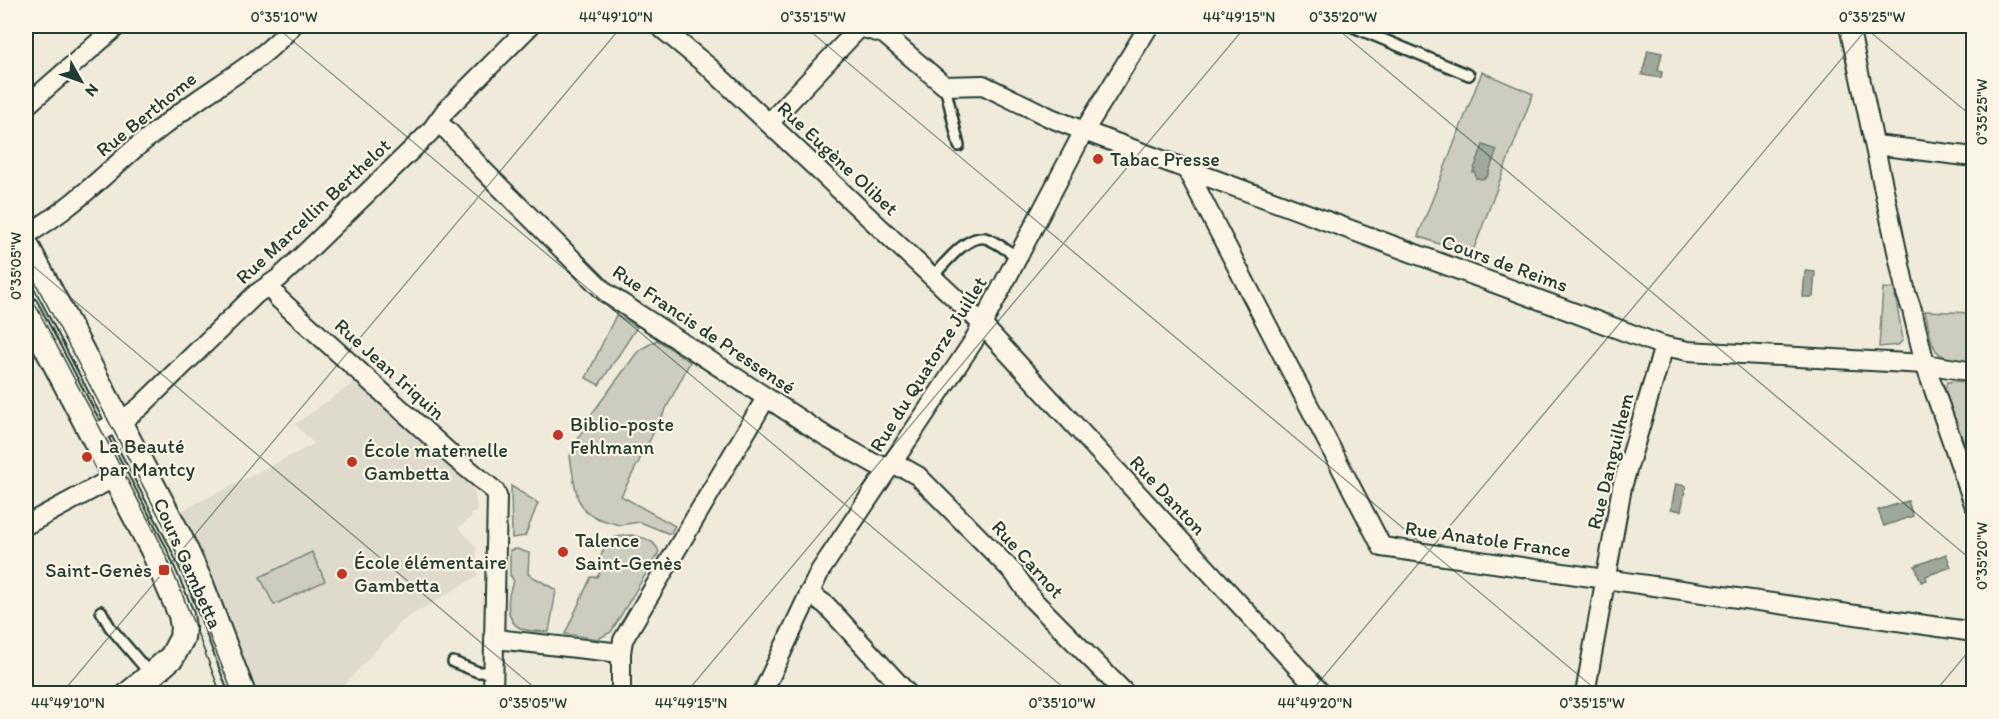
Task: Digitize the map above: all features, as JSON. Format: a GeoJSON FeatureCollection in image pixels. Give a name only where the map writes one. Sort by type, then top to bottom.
{"type":"FeatureCollection","features":[{"type":"Feature","properties":{"kind":"main road","name":"Cours Gambetta"},"geometry":{"type":"LineString","coordinates":[[26,245],[180,538],[201,584],[243,693]]}},
{"type":"Feature","properties":{"kind":"main road","name":"Cours Gambetta"},"geometry":{"type":"LineString","coordinates":[[26,308],[153,550],[173,594],[183,627],[182,638],[172,657],[151,675]]}},
{"type":"Feature","properties":{"kind":"main road"},"geometry":{"type":"LineString","coordinates":[[129,693],[151,675]]}},
{"type":"Feature","properties":{"kind":"street"},"geometry":{"type":"LineString","coordinates":[[26,106],[117,26]]}},
{"type":"Feature","properties":{"kind":"street","name":"Rue Berthome"},"geometry":{"type":"LineString","coordinates":[[26,235],[76,202],[136,147],[198,99],[275,45],[292,26]]}},
{"type":"Feature","properties":{"kind":"street","name":"Rue Marcellin Berthelot"},"geometry":{"type":"LineString","coordinates":[[93,435],[140,407],[256,294],[310,248],[430,132],[446,110],[530,26]]}},
{"type":"Feature","properties":{"kind":"street","name":"Rue Eugène Olibet"},"geometry":{"type":"LineString","coordinates":[[659,26],[711,68],[983,326]]}},
{"type":"Feature","properties":{"kind":"street","name":"Rue du Quatorze Juillet"},"geometry":{"type":"LineString","coordinates":[[762,693],[820,571],[983,326],[1084,131],[1149,26]]}},
{"type":"Feature","properties":{"kind":"street"},"geometry":{"type":"LineString","coordinates":[[1849,26],[1906,293],[1925,364],[1974,504]]}},
{"type":"Feature","properties":{"kind":"street"},"geometry":{"type":"LineString","coordinates":[[769,123],[860,27],[884,34],[945,86]]}},
{"type":"Feature","properties":{"kind":"street","name":"Cours de Reims"},"geometry":{"type":"LineString","coordinates":[[945,86],[983,85],[1051,118],[1084,131],[1664,346],[1688,351],[1925,364],[1974,372]]}},
{"type":"Feature","properties":{"kind":"street","name":"Rue Francis de Pressensé"},"geometry":{"type":"LineString","coordinates":[[437,123],[448,131],[484,171],[606,293],[766,398],[875,464],[891,466]]}},
{"type":"Feature","properties":{"kind":"street"},"geometry":{"type":"LineString","coordinates":[[1876,145],[1974,158]]}},
{"type":"Feature","properties":{"kind":"street","name":"Rue Anatole France"},"geometry":{"type":"LineString","coordinates":[[1186,168],[1382,547],[1974,632]]}},
{"type":"Feature","properties":{"kind":"street","name":"Rue Jean Iriquin"},"geometry":{"type":"LineString","coordinates":[[269,285],[279,299],[456,459],[495,491],[497,496],[494,693]]}},
{"type":"Feature","properties":{"kind":"street","name":"Rue Danton"},"geometry":{"type":"LineString","coordinates":[[983,326],[1322,693]]}},
{"type":"Feature","properties":{"kind":"street","name":"Rue Danguilhem"},"geometry":{"type":"LineString","coordinates":[[1586,693],[1622,487],[1664,346]]}},
{"type":"Feature","properties":{"kind":"street"},"geometry":{"type":"LineString","coordinates":[[621,693],[623,639],[766,398]]}},
{"type":"Feature","properties":{"kind":"street","name":"Rue Carnot"},"geometry":{"type":"LineString","coordinates":[[891,466],[904,468],[918,477],[1014,573],[1034,600],[1126,693]]}},
{"type":"Feature","properties":{"kind":"street"},"geometry":{"type":"LineString","coordinates":[[26,525],[115,477]]}},
{"type":"Feature","properties":{"kind":"street"},"geometry":{"type":"LineString","coordinates":[[809,593],[826,605],[908,693]]}},
{"type":"Feature","properties":{"kind":"street"},"geometry":{"type":"LineString","coordinates":[[496,639],[621,654]]}},
{"type":"Feature","properties":{"kind":"lane"},"geometry":{"type":"LineString","coordinates":[[1351,26],[1469,75]]}},
{"type":"Feature","properties":{"kind":"lane"},"geometry":{"type":"LineString","coordinates":[[945,86],[959,146]]}},
{"type":"Feature","properties":{"kind":"lane"},"geometry":{"type":"LineString","coordinates":[[932,277],[967,242],[975,239],[985,238],[1019,258]]}},
{"type":"Feature","properties":{"kind":"lane"},"geometry":{"type":"LineString","coordinates":[[101,611],[110,627],[151,675]]}},
{"type":"Feature","properties":{"kind":"lane"},"geometry":{"type":"LineString","coordinates":[[453,662],[478,672],[494,672]]}},
{"type":"Feature","properties":{"kind":"shaded area"},"geometry":{"type":"Polygon","coordinates":[[[1648,50],[1662,53],[1658,71],[1662,72],[1661,78],[1642,75],[1648,50]]]}},
{"type":"Feature","properties":{"kind":"shaded area"},"geometry":{"type":"Polygon","coordinates":[[[1482,72],[1533,94],[1471,256],[1418,236],[1482,72]]]}},
{"type":"Feature","properties":{"kind":"shaded area"},"geometry":{"type":"Polygon","coordinates":[[[1483,145],[1497,150],[1487,177],[1482,179],[1476,178],[1473,172],[1483,145]]]}},
{"type":"Feature","properties":{"kind":"shaded area"},"geometry":{"type":"Polygon","coordinates":[[[1805,271],[1815,272],[1813,297],[1803,297],[1805,271]]]}},
{"type":"Feature","properties":{"kind":"shaded area"},"geometry":{"type":"Polygon","coordinates":[[[1883,288],[1894,289],[1903,340],[1898,345],[1879,347],[1883,288]]]}},
{"type":"Feature","properties":{"kind":"shaded area"},"geometry":{"type":"Polygon","coordinates":[[[1925,311],[1973,313],[1973,363],[1948,358],[1936,350],[1930,336],[1925,311]]]}},
{"type":"Feature","properties":{"kind":"shaded area"},"geometry":{"type":"Polygon","coordinates":[[[616,315],[637,327],[599,385],[586,378],[616,315]]]}},
{"type":"Feature","properties":{"kind":"shaded area"},"geometry":{"type":"Polygon","coordinates":[[[657,340],[690,362],[621,496],[675,526],[670,534],[640,522],[619,525],[586,512],[578,499],[570,456],[588,419],[636,354],[657,340]]]}},
{"type":"Feature","properties":{"kind":"shaded area"},"geometry":{"type":"Polygon","coordinates":[[[1957,381],[1973,385],[1973,484],[1945,389],[1947,382],[1957,381]]]}},
{"type":"Feature","properties":{"kind":"shaded area","name":"École élémentaire Gambetta"},"geometry":{"type":"Polygon","coordinates":[[[355,382],[469,484],[475,495],[477,513],[471,513],[471,517],[459,528],[476,547],[477,576],[402,621],[340,690],[331,694],[255,693],[177,513],[314,444],[295,424],[355,382]]]}},
{"type":"Feature","properties":{"kind":"shaded area"},"geometry":{"type":"Polygon","coordinates":[[[1676,484],[1686,486],[1681,511],[1671,509],[1676,484]]]}},
{"type":"Feature","properties":{"kind":"shaded area"},"geometry":{"type":"Polygon","coordinates":[[[511,486],[538,503],[525,536],[512,538],[511,486]]]}},
{"type":"Feature","properties":{"kind":"shaded area"},"geometry":{"type":"Polygon","coordinates":[[[1908,501],[1913,516],[1884,526],[1878,510],[1908,501]]]}},
{"type":"Feature","properties":{"kind":"shaded area"},"geometry":{"type":"Polygon","coordinates":[[[632,535],[651,542],[659,552],[611,632],[598,639],[565,634],[591,577],[597,577],[602,568],[599,560],[604,548],[614,538],[632,535]]]}},
{"type":"Feature","properties":{"kind":"shaded area"},"geometry":{"type":"Polygon","coordinates":[[[517,549],[529,553],[528,574],[556,590],[549,632],[520,628],[511,619],[508,606],[514,581],[510,575],[510,550],[517,549]]]}},
{"type":"Feature","properties":{"kind":"shaded area"},"geometry":{"type":"Polygon","coordinates":[[[312,552],[325,581],[274,605],[260,577],[312,552]]]}},
{"type":"Feature","properties":{"kind":"shaded area"},"geometry":{"type":"Polygon","coordinates":[[[1946,554],[1951,567],[1926,576],[1927,580],[1921,582],[1915,566],[1946,554]]]}},
{"type":"Feature","properties":{"kind":"tram line"},"geometry":{"type":"LineString","coordinates":[[26,265],[170,537],[233,694]]}},
{"type":"Feature","properties":{"kind":"tram line"},"geometry":{"type":"LineString","coordinates":[[26,287],[160,542],[221,694]]}},
{"type":"Feature","properties":{"kind":"place","name":"Tabac Presse"},"geometry":{"type":"Point","coordinates":[1098,159]}},
{"type":"Feature","properties":{"kind":"place","name":"Biblio-poste Fehlmann"},"geometry":{"type":"Point","coordinates":[558,435]}},
{"type":"Feature","properties":{"kind":"place","name":"La Beauté par Mantcy"},"geometry":{"type":"Point","coordinates":[87,457]}},
{"type":"Feature","properties":{"kind":"place","name":"École maternelle Gambetta"},"geometry":{"type":"Point","coordinates":[352,462]}},
{"type":"Feature","properties":{"kind":"place","name":"Talence Saint-Genès"},"geometry":{"type":"Point","coordinates":[563,552]}},
{"type":"Feature","properties":{"kind":"place","name":"Saint-Genès"},"geometry":{"type":"Point","coordinates":[164,570]}},
{"type":"Feature","properties":{"kind":"place","name":"École élémentaire Gambetta"},"geometry":{"type":"Point","coordinates":[342,574]}}]}
